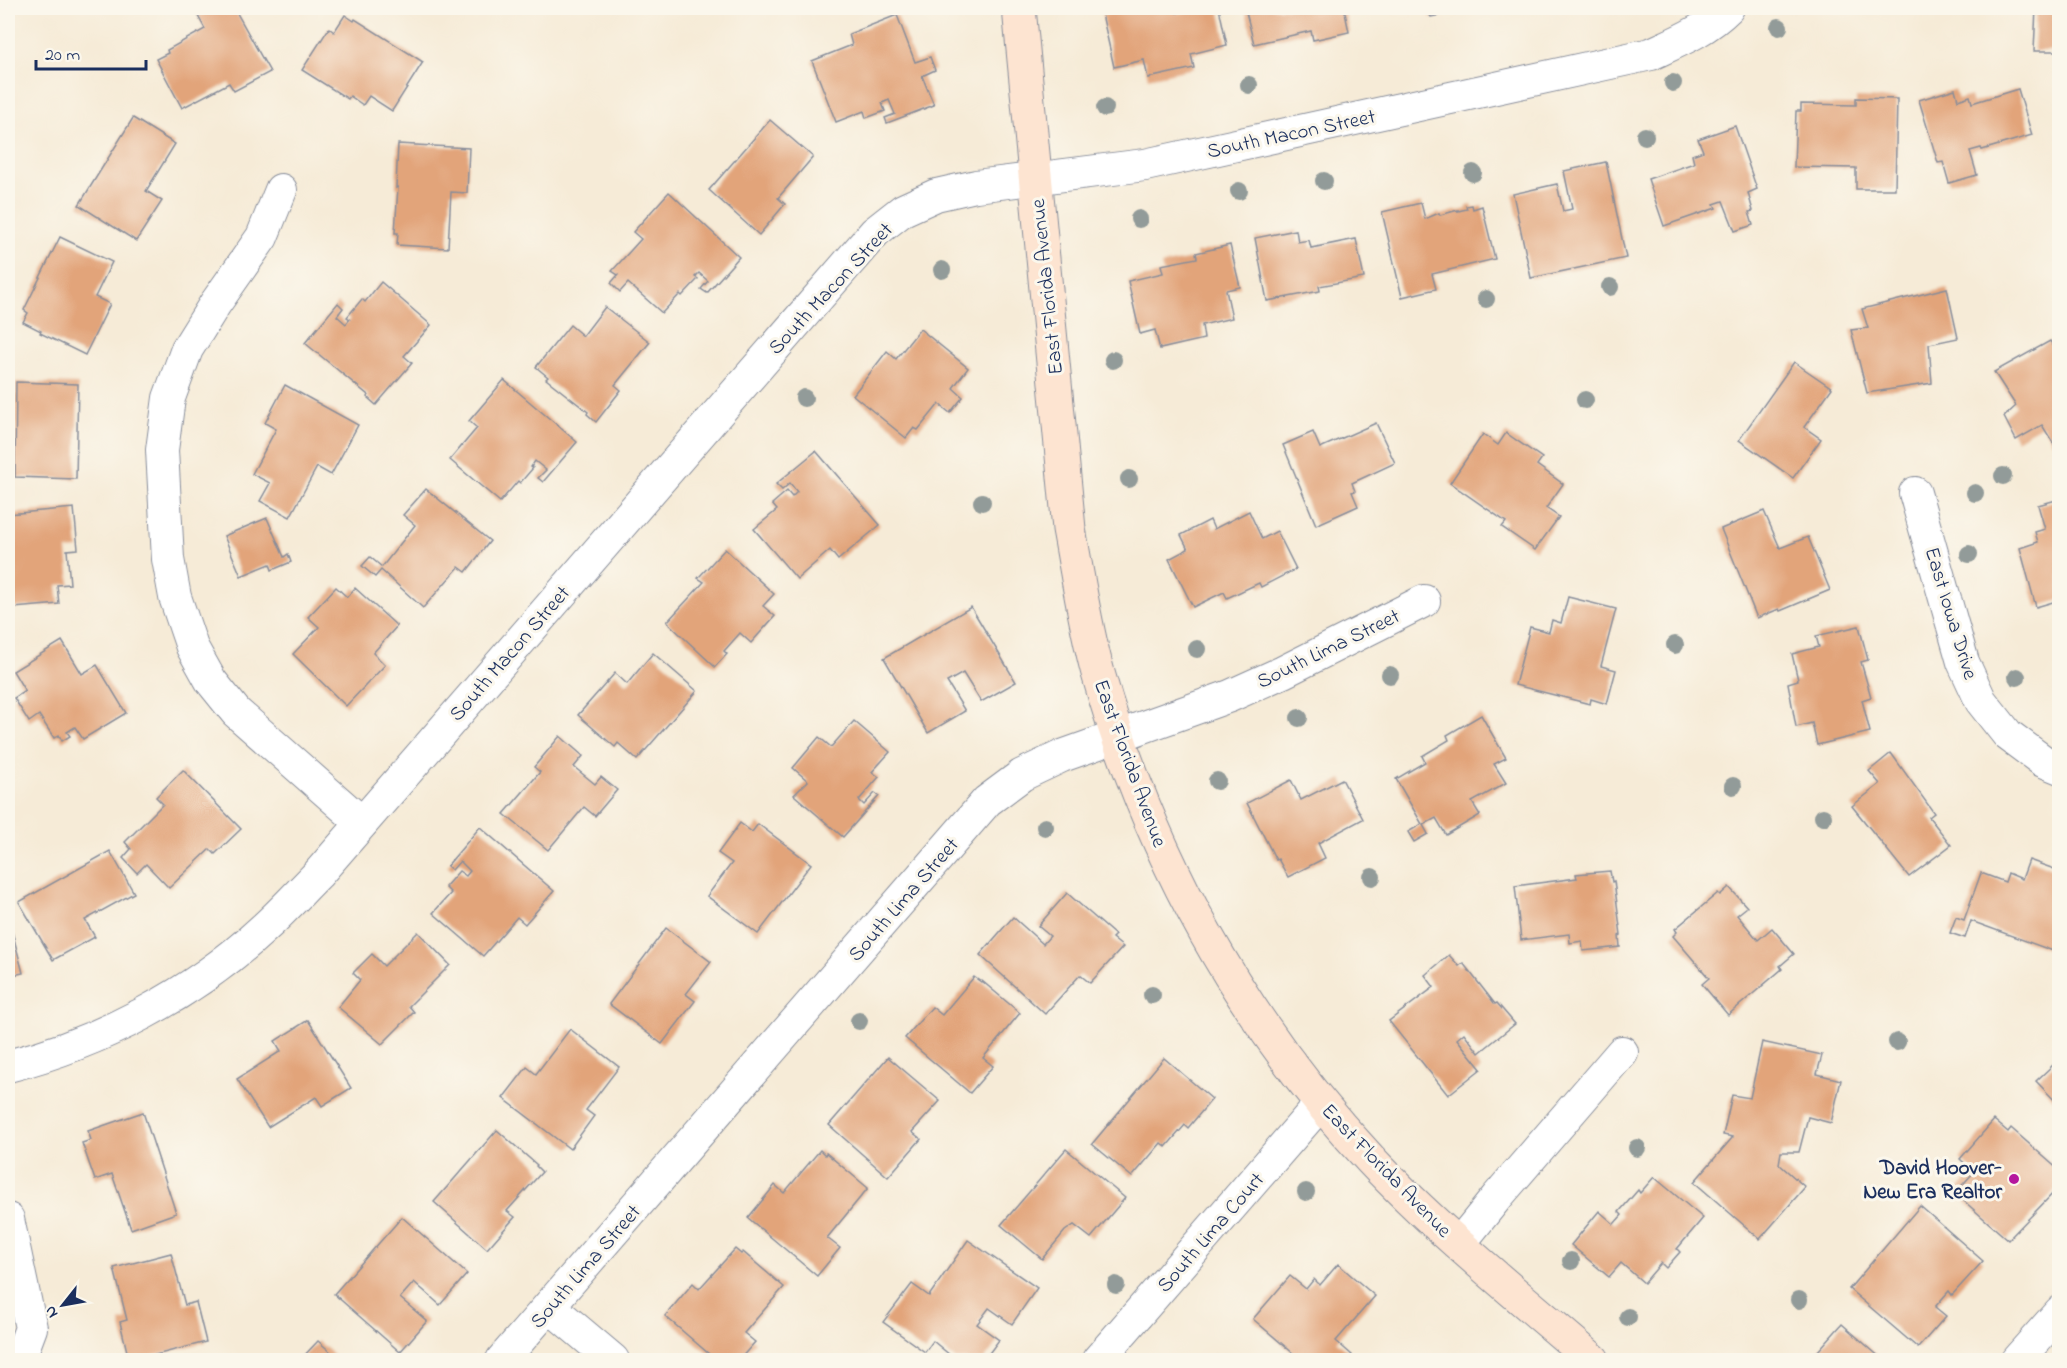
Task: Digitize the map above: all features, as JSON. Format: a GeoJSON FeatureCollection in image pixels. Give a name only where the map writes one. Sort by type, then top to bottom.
{"type":"FeatureCollection","features":[{"type":"Feature","properties":{"kind":"street","name":"East Florida Avenue"},"geometry":{"type":"LineString","coordinates":[[1019,8],[1069,529],[1082,605],[1098,672],[1117,736],[1140,798],[1186,900],[1249,1005],[1321,1103],[1371,1160],[1414,1203],[1593,1360]]}},
{"type":"Feature","properties":{"kind":"street","name":"South Macon Street"},"geometry":{"type":"LineString","coordinates":[[8,1066],[39,1058],[99,1035],[158,1006],[212,971],[262,930],[318,874],[875,232],[903,210],[936,195],[976,186],[1145,165],[1651,54],[1691,36],[1718,18],[1728,8]]}},
{"type":"Feature","properties":{"kind":"street"},"geometry":{"type":"LineString","coordinates":[[281,190],[262,237],[187,349],[169,398],[162,450],[168,559],[175,597],[192,647],[211,681],[236,712],[362,823]]}},
{"type":"Feature","properties":{"kind":"street","name":"East Iowa Drive"},"geometry":{"type":"LineString","coordinates":[[1915,493],[1963,662],[1981,701],[2008,735],[2043,762],[2060,768]]}},
{"type":"Feature","properties":{"kind":"street","name":"South Lima Street"},"geometry":{"type":"LineString","coordinates":[[502,1360],[987,801],[1022,775],[1062,756],[1230,696],[1425,601]]}},
{"type":"Feature","properties":{"kind":"street"},"geometry":{"type":"LineString","coordinates":[[1459,1244],[1622,1052]]}},
{"type":"Feature","properties":{"kind":"street","name":"South Lima Court"},"geometry":{"type":"LineString","coordinates":[[1098,1360],[1321,1103]]}},
{"type":"Feature","properties":{"kind":"street"},"geometry":{"type":"LineString","coordinates":[[8,1219],[31,1328],[19,1360]]}},
{"type":"Feature","properties":{"kind":"street"},"geometry":{"type":"LineString","coordinates":[[549,1306],[613,1360]]}},
{"type":"Feature","properties":{"kind":"street"},"geometry":{"type":"LineString","coordinates":[[2018,1360],[2060,1312]]}},
{"type":"Feature","properties":{"kind":"building"},"geometry":{"type":"Polygon","coordinates":[[[214,8],[234,8],[270,72],[234,91],[229,83],[182,108],[156,59],[168,53],[167,50],[205,29],[198,16],[214,8]]]}},
{"type":"Feature","properties":{"kind":"building"},"geometry":{"type":"Polygon","coordinates":[[[1133,8],[1175,8],[1177,13],[1202,8],[1219,8],[1227,45],[1191,54],[1194,68],[1148,78],[1144,60],[1114,67],[1102,14],[1133,8]]]}},
{"type":"Feature","properties":{"kind":"building"},"geometry":{"type":"Polygon","coordinates":[[[1245,8],[1344,8],[1349,32],[1313,40],[1311,31],[1254,44],[1245,8]]]}},
{"type":"Feature","properties":{"kind":"building"},"geometry":{"type":"Polygon","coordinates":[[[1425,8],[1471,8],[1471,9],[1431,17],[1425,8]]]}},
{"type":"Feature","properties":{"kind":"building"},"geometry":{"type":"Polygon","coordinates":[[[2036,8],[2060,8],[2060,51],[2034,51],[2036,8]]]}},
{"type":"Feature","properties":{"kind":"building"},"geometry":{"type":"Polygon","coordinates":[[[345,15],[423,62],[392,111],[369,96],[363,105],[350,96],[348,99],[302,70],[329,28],[334,32],[345,15]]]}},
{"type":"Feature","properties":{"kind":"building"},"geometry":{"type":"Polygon","coordinates":[[[897,15],[915,62],[930,57],[935,70],[922,76],[934,105],[887,123],[885,118],[895,114],[889,100],[882,103],[885,111],[866,118],[864,111],[836,122],[812,61],[852,45],[849,34],[897,15]]]}},
{"type":"Feature","properties":{"kind":"building"},"geometry":{"type":"Polygon","coordinates":[[[1955,89],[1958,100],[1970,96],[1972,103],[2018,89],[2032,135],[1982,150],[1981,148],[1970,151],[1977,175],[1949,183],[1943,162],[1938,163],[1919,100],[1955,89]]]}},
{"type":"Feature","properties":{"kind":"building"},"geometry":{"type":"Polygon","coordinates":[[[1856,98],[1897,99],[1895,189],[1856,189],[1856,168],[1794,167],[1796,111],[1801,111],[1801,104],[1856,105],[1856,98]]]}},
{"type":"Feature","properties":{"kind":"building"},"geometry":{"type":"Polygon","coordinates":[[[133,118],[175,144],[146,191],[162,201],[136,241],[79,205],[133,118]]]}},
{"type":"Feature","properties":{"kind":"building"},"geometry":{"type":"Polygon","coordinates":[[[770,120],[813,157],[778,198],[785,204],[759,235],[709,190],[770,120]]]}},
{"type":"Feature","properties":{"kind":"building"},"geometry":{"type":"Polygon","coordinates":[[[1735,126],[1757,189],[1748,193],[1753,211],[1749,212],[1753,225],[1735,231],[1723,201],[1714,204],[1716,208],[1664,226],[1648,179],[1694,163],[1692,155],[1703,151],[1698,139],[1735,126]]]}},
{"type":"Feature","properties":{"kind":"building"},"geometry":{"type":"Polygon","coordinates":[[[398,144],[469,148],[467,193],[451,192],[448,248],[397,245],[398,233],[395,233],[398,144]]]}},
{"type":"Feature","properties":{"kind":"building"},"geometry":{"type":"Polygon","coordinates":[[[1606,162],[1626,258],[1531,278],[1513,194],[1557,184],[1563,211],[1572,209],[1564,171],[1606,162]]]}},
{"type":"Feature","properties":{"kind":"building"},"geometry":{"type":"Polygon","coordinates":[[[669,192],[739,257],[707,293],[701,289],[708,281],[699,273],[695,277],[698,279],[662,313],[628,283],[620,292],[611,283],[618,275],[612,271],[641,239],[633,232],[669,192]]]}},
{"type":"Feature","properties":{"kind":"building"},"geometry":{"type":"Polygon","coordinates":[[[1421,203],[1425,219],[1439,213],[1440,215],[1467,209],[1466,206],[1472,205],[1473,209],[1482,206],[1495,259],[1432,274],[1436,289],[1402,297],[1382,212],[1421,203]]]}},
{"type":"Feature","properties":{"kind":"building"},"geometry":{"type":"Polygon","coordinates":[[[1296,230],[1298,242],[1309,240],[1311,248],[1356,239],[1364,278],[1319,286],[1320,291],[1267,301],[1255,238],[1296,230]]]}},
{"type":"Feature","properties":{"kind":"building"},"geometry":{"type":"Polygon","coordinates":[[[60,237],[112,262],[95,297],[110,304],[85,355],[23,322],[28,313],[24,310],[60,237]]]}},
{"type":"Feature","properties":{"kind":"building"},"geometry":{"type":"Polygon","coordinates":[[[1230,245],[1240,287],[1226,290],[1232,318],[1202,325],[1204,339],[1160,349],[1155,330],[1140,334],[1128,281],[1163,273],[1161,265],[1197,258],[1196,253],[1230,245]]]}},
{"type":"Feature","properties":{"kind":"building"},"geometry":{"type":"Polygon","coordinates":[[[381,282],[431,325],[404,356],[412,363],[376,405],[367,397],[368,395],[305,343],[338,303],[343,308],[337,316],[346,324],[350,319],[347,317],[362,299],[365,302],[381,282]]]}},
{"type":"Feature","properties":{"kind":"building"},"geometry":{"type":"Polygon","coordinates":[[[1947,288],[1958,338],[1929,344],[1932,383],[1867,393],[1851,330],[1868,328],[1862,309],[1947,288]]]}},
{"type":"Feature","properties":{"kind":"building"},"geometry":{"type":"Polygon","coordinates":[[[605,307],[650,342],[615,385],[621,390],[596,422],[587,414],[588,412],[546,379],[548,377],[536,367],[570,325],[583,336],[605,307]]]}},
{"type":"Feature","properties":{"kind":"building"},"geometry":{"type":"Polygon","coordinates":[[[920,329],[968,368],[953,388],[963,397],[950,413],[939,404],[918,430],[914,428],[906,438],[853,395],[887,351],[896,359],[920,329]]]}},
{"type":"Feature","properties":{"kind":"building"},"geometry":{"type":"Polygon","coordinates":[[[2050,341],[2060,355],[2060,454],[2042,425],[2016,440],[2004,417],[2016,406],[1994,372],[2050,341]]]}},
{"type":"Feature","properties":{"kind":"building"},"geometry":{"type":"Polygon","coordinates":[[[1794,362],[1832,388],[1804,427],[1821,439],[1793,478],[1739,440],[1794,362]]]}},
{"type":"Feature","properties":{"kind":"building"},"geometry":{"type":"Polygon","coordinates":[[[504,380],[577,442],[543,482],[538,478],[546,470],[535,461],[531,467],[533,468],[500,502],[450,460],[477,428],[469,421],[504,380]]]}},
{"type":"Feature","properties":{"kind":"building"},"geometry":{"type":"Polygon","coordinates":[[[16,382],[78,384],[76,479],[15,477],[16,382]]]}},
{"type":"Feature","properties":{"kind":"building"},"geometry":{"type":"Polygon","coordinates":[[[285,385],[358,425],[331,475],[317,467],[290,517],[260,501],[270,483],[252,474],[276,429],[265,423],[285,385]]]}},
{"type":"Feature","properties":{"kind":"building"},"geometry":{"type":"Polygon","coordinates":[[[1376,423],[1395,463],[1352,483],[1355,491],[1352,492],[1358,506],[1316,525],[1283,445],[1313,432],[1320,448],[1376,423]]]}},
{"type":"Feature","properties":{"kind":"building"},"geometry":{"type":"Polygon","coordinates":[[[1506,433],[1542,458],[1537,465],[1563,484],[1546,508],[1559,517],[1535,550],[1502,527],[1506,522],[1450,483],[1483,434],[1498,445],[1506,433]]]}},
{"type":"Feature","properties":{"kind":"building"},"geometry":{"type":"Polygon","coordinates":[[[816,451],[880,525],[838,560],[830,550],[797,579],[754,529],[777,510],[772,504],[787,491],[792,497],[797,492],[790,483],[782,490],[776,484],[816,451]]]}},
{"type":"Feature","properties":{"kind":"building"},"geometry":{"type":"Polygon","coordinates":[[[426,489],[490,541],[466,572],[459,567],[423,608],[381,570],[375,577],[362,566],[370,557],[382,567],[415,525],[403,515],[426,489]]]}},
{"type":"Feature","properties":{"kind":"building"},"geometry":{"type":"Polygon","coordinates":[[[2060,499],[2060,600],[2036,607],[2020,548],[2038,542],[2035,532],[2045,529],[2038,505],[2060,499]]]}},
{"type":"Feature","properties":{"kind":"building"},"geometry":{"type":"Polygon","coordinates":[[[74,508],[78,549],[67,550],[70,584],[57,585],[59,604],[14,608],[8,548],[8,514],[74,508]]]}},
{"type":"Feature","properties":{"kind":"building"},"geometry":{"type":"Polygon","coordinates":[[[1249,511],[1262,539],[1277,531],[1296,569],[1261,587],[1259,583],[1227,598],[1224,592],[1193,607],[1169,559],[1188,549],[1181,535],[1210,520],[1214,529],[1249,511]]]}},
{"type":"Feature","properties":{"kind":"building"},"geometry":{"type":"Polygon","coordinates":[[[1764,511],[1780,548],[1808,537],[1830,590],[1757,618],[1721,529],[1764,511]]]}},
{"type":"Feature","properties":{"kind":"building"},"geometry":{"type":"Polygon","coordinates":[[[267,518],[284,557],[288,554],[291,562],[272,570],[270,564],[241,576],[224,536],[267,518]]]}},
{"type":"Feature","properties":{"kind":"building"},"geometry":{"type":"Polygon","coordinates":[[[725,549],[774,594],[763,606],[775,616],[751,643],[740,633],[724,651],[727,654],[715,667],[667,622],[704,582],[698,578],[725,549]]]}},
{"type":"Feature","properties":{"kind":"building"},"geometry":{"type":"Polygon","coordinates":[[[336,587],[347,597],[355,588],[397,626],[373,653],[385,665],[346,706],[293,654],[319,627],[308,617],[336,587]]]}},
{"type":"Feature","properties":{"kind":"building"},"geometry":{"type":"Polygon","coordinates":[[[1568,597],[1616,609],[1601,666],[1616,670],[1607,704],[1591,699],[1590,704],[1515,685],[1530,627],[1549,632],[1552,620],[1561,623],[1568,597]]]}},
{"type":"Feature","properties":{"kind":"building"},"geometry":{"type":"Polygon","coordinates":[[[971,607],[1016,682],[981,702],[963,673],[947,682],[965,711],[928,733],[884,658],[971,607]]]}},
{"type":"Feature","properties":{"kind":"building"},"geometry":{"type":"Polygon","coordinates":[[[1859,626],[1868,660],[1861,662],[1871,697],[1862,700],[1870,732],[1817,745],[1812,723],[1796,727],[1788,683],[1798,680],[1792,654],[1819,647],[1816,636],[1859,626]]]}},
{"type":"Feature","properties":{"kind":"building"},"geometry":{"type":"Polygon","coordinates":[[[62,641],[82,674],[97,665],[126,713],[83,739],[75,727],[67,732],[70,736],[62,741],[59,735],[54,738],[39,715],[29,722],[14,698],[25,691],[13,671],[62,641]]]}},
{"type":"Feature","properties":{"kind":"building"},"geometry":{"type":"Polygon","coordinates":[[[653,653],[697,691],[637,760],[618,743],[615,747],[578,715],[615,673],[627,684],[653,653]]]}},
{"type":"Feature","properties":{"kind":"building"},"geometry":{"type":"Polygon","coordinates":[[[1481,715],[1506,758],[1494,764],[1506,783],[1472,802],[1480,815],[1446,835],[1436,818],[1423,825],[1428,834],[1414,842],[1408,832],[1422,824],[1396,779],[1425,762],[1422,756],[1449,740],[1447,735],[1481,715]]]}},
{"type":"Feature","properties":{"kind":"building"},"geometry":{"type":"Polygon","coordinates":[[[854,721],[890,752],[872,772],[879,777],[859,800],[864,805],[875,793],[879,796],[843,837],[794,795],[808,781],[793,768],[819,737],[831,747],[854,721]]]}},
{"type":"Feature","properties":{"kind":"building"},"geometry":{"type":"Polygon","coordinates":[[[560,736],[583,756],[574,767],[595,784],[601,777],[617,790],[595,816],[584,807],[548,850],[504,814],[540,772],[534,767],[560,736]]]}},
{"type":"Feature","properties":{"kind":"building"},"geometry":{"type":"Polygon","coordinates":[[[1891,753],[1934,813],[1929,817],[1951,845],[1909,877],[1852,806],[1880,784],[1869,771],[1891,753]]]}},
{"type":"Feature","properties":{"kind":"building"},"geometry":{"type":"Polygon","coordinates":[[[183,770],[241,829],[215,854],[210,849],[169,888],[146,864],[137,873],[123,858],[131,849],[125,842],[163,804],[156,797],[183,770]]]}},
{"type":"Feature","properties":{"kind":"building"},"geometry":{"type":"Polygon","coordinates":[[[1342,779],[1363,819],[1318,843],[1325,858],[1288,877],[1278,859],[1276,860],[1247,803],[1291,780],[1301,800],[1342,779]]]}},
{"type":"Feature","properties":{"kind":"building"},"geometry":{"type":"Polygon","coordinates":[[[740,823],[752,832],[758,824],[811,864],[758,934],[707,896],[732,863],[718,853],[740,823]]]}},
{"type":"Feature","properties":{"kind":"building"},"geometry":{"type":"Polygon","coordinates":[[[480,827],[554,891],[525,924],[517,917],[483,956],[433,913],[451,893],[445,887],[459,871],[466,876],[470,871],[460,861],[452,870],[447,866],[480,827]]]}},
{"type":"Feature","properties":{"kind":"building"},"geometry":{"type":"Polygon","coordinates":[[[110,851],[134,893],[85,920],[95,937],[53,960],[19,902],[110,851]]]}},
{"type":"Feature","properties":{"kind":"building"},"geometry":{"type":"Polygon","coordinates":[[[2029,860],[2060,871],[2060,943],[2056,952],[1971,921],[1965,938],[1950,933],[1956,917],[1964,920],[1981,873],[2005,882],[2008,873],[2022,879],[2029,860]]]}},
{"type":"Feature","properties":{"kind":"building"},"geometry":{"type":"Polygon","coordinates":[[[1610,871],[1612,882],[1614,881],[1621,935],[1619,936],[1620,947],[1583,951],[1582,941],[1570,943],[1569,934],[1521,940],[1515,886],[1577,878],[1576,874],[1610,871]]]}},
{"type":"Feature","properties":{"kind":"building"},"geometry":{"type":"Polygon","coordinates":[[[1729,887],[1747,907],[1737,915],[1758,940],[1772,928],[1794,954],[1780,966],[1782,969],[1728,1015],[1702,984],[1709,978],[1673,936],[1677,932],[1675,929],[1718,893],[1720,895],[1729,887]]]}},
{"type":"Feature","properties":{"kind":"building"},"geometry":{"type":"Polygon","coordinates":[[[1067,893],[1115,935],[1112,938],[1123,947],[1090,983],[1080,975],[1045,1014],[980,955],[1013,917],[1043,944],[1050,936],[1038,926],[1067,893]]]}},
{"type":"Feature","properties":{"kind":"building"},"geometry":{"type":"Polygon","coordinates":[[[8,916],[23,973],[8,976],[8,916]]]}},
{"type":"Feature","properties":{"kind":"building"},"geometry":{"type":"Polygon","coordinates":[[[666,928],[711,962],[686,994],[695,1001],[662,1044],[609,1004],[666,928]]]}},
{"type":"Feature","properties":{"kind":"building"},"geometry":{"type":"Polygon","coordinates":[[[418,932],[450,965],[409,1006],[414,1012],[382,1044],[338,1007],[360,980],[353,973],[372,954],[384,966],[418,932]]]}},
{"type":"Feature","properties":{"kind":"building"},"geometry":{"type":"Polygon","coordinates":[[[1449,955],[1459,966],[1463,963],[1495,1004],[1497,1003],[1515,1024],[1479,1053],[1464,1033],[1457,1039],[1481,1069],[1448,1095],[1389,1021],[1434,987],[1425,975],[1449,955]]]}},
{"type":"Feature","properties":{"kind":"building"},"geometry":{"type":"Polygon","coordinates":[[[974,977],[1020,1013],[983,1058],[993,1066],[970,1093],[905,1038],[932,1007],[942,1015],[974,977]]]}},
{"type":"Feature","properties":{"kind":"building"},"geometry":{"type":"Polygon","coordinates":[[[308,1020],[351,1088],[322,1106],[316,1097],[268,1127],[237,1079],[281,1051],[275,1041],[308,1020]]]}},
{"type":"Feature","properties":{"kind":"building"},"geometry":{"type":"Polygon","coordinates":[[[570,1029],[619,1067],[586,1110],[594,1116],[570,1149],[503,1098],[527,1067],[536,1074],[570,1029]]]}},
{"type":"Feature","properties":{"kind":"building"},"geometry":{"type":"Polygon","coordinates":[[[1762,1042],[1822,1055],[1817,1074],[1841,1080],[1831,1123],[1808,1117],[1799,1152],[1781,1152],[1779,1164],[1805,1187],[1760,1239],[1694,1182],[1733,1137],[1723,1135],[1732,1095],[1750,1098],[1762,1042]]]}},
{"type":"Feature","properties":{"kind":"building"},"geometry":{"type":"Polygon","coordinates":[[[888,1057],[940,1101],[912,1132],[921,1139],[888,1177],[829,1125],[888,1057]]]}},
{"type":"Feature","properties":{"kind":"building"},"geometry":{"type":"Polygon","coordinates":[[[1164,1058],[1212,1099],[1188,1128],[1185,1125],[1166,1147],[1161,1143],[1132,1177],[1092,1144],[1164,1058]]]}},
{"type":"Feature","properties":{"kind":"building"},"geometry":{"type":"Polygon","coordinates":[[[2053,1065],[2060,1072],[2060,1106],[2036,1081],[2053,1065]]]}},
{"type":"Feature","properties":{"kind":"building"},"geometry":{"type":"Polygon","coordinates":[[[143,1112],[176,1213],[131,1229],[112,1174],[95,1180],[82,1143],[91,1140],[88,1131],[143,1112]]]}},
{"type":"Feature","properties":{"kind":"building","name":"David Hoover- New Era Realtor"},"geometry":{"type":"Polygon","coordinates":[[[1994,1120],[2008,1132],[2011,1128],[2060,1171],[2060,1186],[2008,1240],[1955,1193],[1974,1172],[1960,1159],[1994,1120]]]}},
{"type":"Feature","properties":{"kind":"building"},"geometry":{"type":"Polygon","coordinates":[[[497,1130],[542,1172],[507,1211],[515,1217],[487,1249],[434,1202],[497,1130]]]}},
{"type":"Feature","properties":{"kind":"building"},"geometry":{"type":"Polygon","coordinates":[[[1066,1149],[1125,1198],[1091,1238],[1074,1225],[1065,1231],[1042,1259],[1001,1225],[1066,1149]]]}},
{"type":"Feature","properties":{"kind":"building"},"geometry":{"type":"Polygon","coordinates":[[[820,1150],[868,1188],[827,1238],[840,1248],[817,1276],[748,1218],[775,1185],[784,1193],[820,1150]]]}},
{"type":"Feature","properties":{"kind":"building"},"geometry":{"type":"Polygon","coordinates":[[[1654,1177],[1703,1218],[1677,1249],[1680,1252],[1666,1268],[1661,1263],[1644,1283],[1621,1263],[1609,1277],[1571,1245],[1599,1211],[1614,1224],[1622,1215],[1619,1212],[1638,1190],[1640,1193],[1654,1177]]]}},
{"type":"Feature","properties":{"kind":"building"},"geometry":{"type":"Polygon","coordinates":[[[1920,1206],[1983,1261],[1952,1295],[1949,1291],[1935,1307],[1946,1316],[1918,1348],[1849,1289],[1920,1206]]]}},
{"type":"Feature","properties":{"kind":"building"},"geometry":{"type":"Polygon","coordinates":[[[402,1217],[467,1274],[440,1305],[414,1282],[400,1298],[427,1321],[400,1352],[334,1294],[402,1217]]]}},
{"type":"Feature","properties":{"kind":"building"},"geometry":{"type":"Polygon","coordinates":[[[968,1240],[1037,1288],[1012,1324],[989,1308],[977,1324],[999,1340],[984,1360],[956,1360],[933,1341],[925,1352],[883,1322],[912,1284],[929,1296],[968,1240]]]}},
{"type":"Feature","properties":{"kind":"building"},"geometry":{"type":"Polygon","coordinates":[[[735,1249],[741,1254],[743,1252],[784,1287],[744,1333],[755,1342],[739,1360],[716,1360],[665,1316],[693,1283],[699,1289],[735,1249]]]}},
{"type":"Feature","properties":{"kind":"building"},"geometry":{"type":"Polygon","coordinates":[[[171,1253],[185,1305],[196,1302],[206,1342],[129,1360],[120,1322],[127,1320],[114,1268],[171,1253]]]}},
{"type":"Feature","properties":{"kind":"building"},"geometry":{"type":"Polygon","coordinates":[[[1338,1264],[1375,1296],[1336,1341],[1352,1355],[1347,1360],[1301,1360],[1253,1319],[1290,1276],[1306,1289],[1314,1279],[1320,1285],[1338,1264]]]}},
{"type":"Feature","properties":{"kind":"building"},"geometry":{"type":"Polygon","coordinates":[[[1842,1324],[1883,1360],[1810,1360],[1842,1324]]]}},
{"type":"Feature","properties":{"kind":"building"},"geometry":{"type":"Polygon","coordinates":[[[318,1341],[340,1360],[300,1360],[318,1341]]]}},
{"type":"Feature","properties":{"kind":"place","name":"David Hoover- New Era Realtor"},"geometry":{"type":"Point","coordinates":[2014,1179]}}]}
